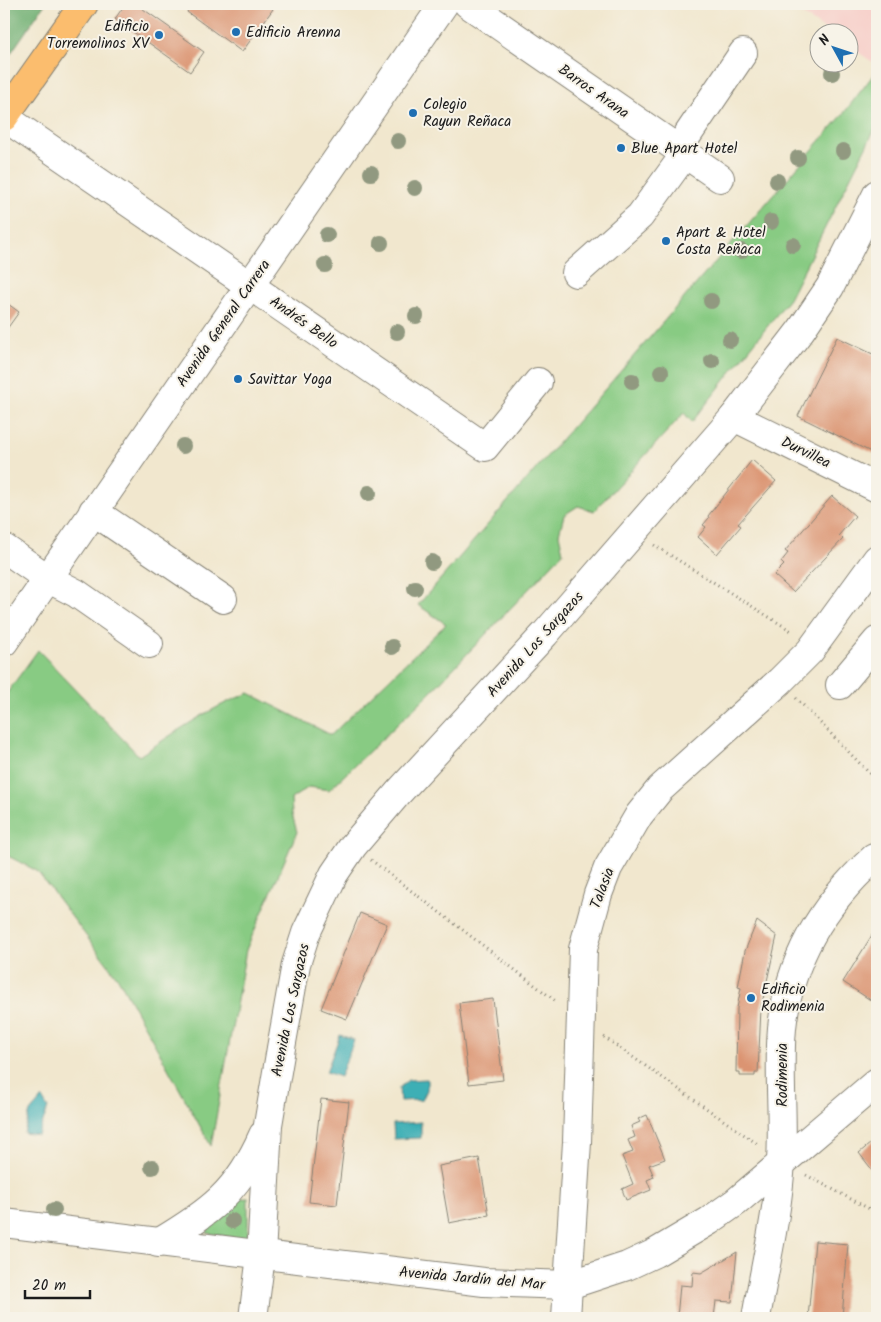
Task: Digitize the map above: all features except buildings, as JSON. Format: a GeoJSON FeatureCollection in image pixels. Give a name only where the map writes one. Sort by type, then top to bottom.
{"type":"FeatureCollection","features":[{"type":"Feature","properties":{"kind":"main road"},"geometry":{"type":"LineString","coordinates":[[4,117],[84,4]]}},
{"type":"Feature","properties":{"kind":"street","name":"Avenida General Carrera"},"geometry":{"type":"LineString","coordinates":[[4,642],[444,4]]}},
{"type":"Feature","properties":{"kind":"street","name":"Barros Arana"},"geometry":{"type":"LineString","coordinates":[[468,4],[720,178]]}},
{"type":"Feature","properties":{"kind":"street"},"geometry":{"type":"LineString","coordinates":[[576,272],[640,216],[743,53]]}},
{"type":"Feature","properties":{"kind":"street","name":"Andrés Bello"},"geometry":{"type":"LineString","coordinates":[[4,117],[250,284],[485,448],[538,382]]}},
{"type":"Feature","properties":{"kind":"street","name":"Avenida Los Sargazos"},"geometry":{"type":"LineString","coordinates":[[253,1318],[261,1256],[268,1125],[296,964],[318,903],[353,846],[399,792],[486,699],[734,417],[801,330],[830,287],[877,194]]}},
{"type":"Feature","properties":{"kind":"street","name":"Durvillea"},"geometry":{"type":"LineString","coordinates":[[734,417],[877,488]]}},
{"type":"Feature","properties":{"kind":"street"},"geometry":{"type":"LineString","coordinates":[[93,511],[223,599]]}},
{"type":"Feature","properties":{"kind":"street"},"geometry":{"type":"LineString","coordinates":[[4,548],[47,578],[76,592],[149,644]]}},
{"type":"Feature","properties":{"kind":"street","name":"Talasia"},"geometry":{"type":"LineString","coordinates":[[566,1318],[577,1142],[579,1020],[583,949],[598,894],[622,842],[639,815],[660,789],[780,681],[810,651],[877,559]]}},
{"type":"Feature","properties":{"kind":"street"},"geometry":{"type":"LineString","coordinates":[[840,685],[877,641]]}},
{"type":"Feature","properties":{"kind":"street","name":"Rodimenia"},"geometry":{"type":"LineString","coordinates":[[756,1318],[781,1161],[782,1029],[791,984],[807,942],[820,918],[854,876],[874,858]]}},
{"type":"Feature","properties":{"kind":"street","name":"Avenida Jardín del Mar"},"geometry":{"type":"LineString","coordinates":[[4,1227],[158,1243],[484,1282],[569,1285],[627,1266],[682,1239],[736,1202],[781,1161],[877,1082]]}},
{"type":"Feature","properties":{"kind":"street","name":"Avenida Los Sargazos"},"geometry":{"type":"LineString","coordinates":[[158,1243],[194,1220],[235,1185],[250,1163],[268,1125]]}},
{"type":"Feature","properties":{"kind":"path"},"geometry":{"type":"LineString","coordinates":[[634,532],[802,638],[810,651]]}},
{"type":"Feature","properties":{"kind":"path"},"geometry":{"type":"LineString","coordinates":[[780,681],[877,781]]}},
{"type":"Feature","properties":{"kind":"path"},"geometry":{"type":"LineString","coordinates":[[353,846],[579,1020],[781,1161],[877,1213]]}},
{"type":"Feature","properties":{"kind":"shaded area"},"geometry":{"type":"Polygon","coordinates":[[[786,4],[877,4],[877,65],[858,52],[858,22],[814,22],[786,4]]]}},
{"type":"Feature","properties":{"kind":"green space"},"geometry":{"type":"Polygon","coordinates":[[[10,4],[45,4],[4,63],[4,13],[10,4]]]}},
{"type":"Feature","properties":{"kind":"green space"},"geometry":{"type":"Polygon","coordinates":[[[877,70],[877,125],[789,299],[692,422],[684,413],[594,511],[578,506],[564,515],[559,534],[563,553],[430,693],[329,790],[309,787],[291,799],[292,814],[297,832],[246,950],[211,1146],[118,978],[37,871],[4,854],[4,697],[38,650],[139,756],[206,713],[249,693],[331,735],[446,624],[418,605],[840,118],[877,70]]]}},
{"type":"Feature","properties":{"kind":"green space"},"geometry":{"type":"Polygon","coordinates":[[[248,1198],[248,1240],[207,1233],[210,1220],[232,1199],[248,1198]]]}},
{"type":"Feature","properties":{"kind":"water"},"geometry":{"type":"Polygon","coordinates":[[[340,1035],[354,1040],[340,1077],[326,1072],[340,1035]]]}},
{"type":"Feature","properties":{"kind":"water"},"geometry":{"type":"Polygon","coordinates":[[[427,1079],[427,1090],[422,1100],[400,1101],[399,1088],[408,1080],[427,1079]]]}},
{"type":"Feature","properties":{"kind":"water"},"geometry":{"type":"Polygon","coordinates":[[[42,1098],[48,1108],[38,1135],[24,1133],[30,1112],[42,1098]]]}},
{"type":"Feature","properties":{"kind":"water"},"geometry":{"type":"Polygon","coordinates":[[[421,1122],[421,1138],[394,1139],[393,1124],[421,1122]]]}},
{"type":"Feature","properties":{"kind":"place","name":"Edificio Arenna"},"geometry":{"type":"Point","coordinates":[236,32]}},
{"type":"Feature","properties":{"kind":"place","name":"Edificio Torremolinos XV"},"geometry":{"type":"Point","coordinates":[159,35]}},
{"type":"Feature","properties":{"kind":"place","name":"Colegio Rayun Reñaca"},"geometry":{"type":"Point","coordinates":[413,113]}},
{"type":"Feature","properties":{"kind":"place","name":"Blue Apart Hotel"},"geometry":{"type":"Point","coordinates":[621,148]}},
{"type":"Feature","properties":{"kind":"place","name":"Apart & Hotel Costa Reñaca"},"geometry":{"type":"Point","coordinates":[666,241]}},
{"type":"Feature","properties":{"kind":"place","name":"Savittar Yoga"},"geometry":{"type":"Point","coordinates":[238,379]}},
{"type":"Feature","properties":{"kind":"place","name":"Edificio Rodimenia"},"geometry":{"type":"Point","coordinates":[751,998]}}]}
